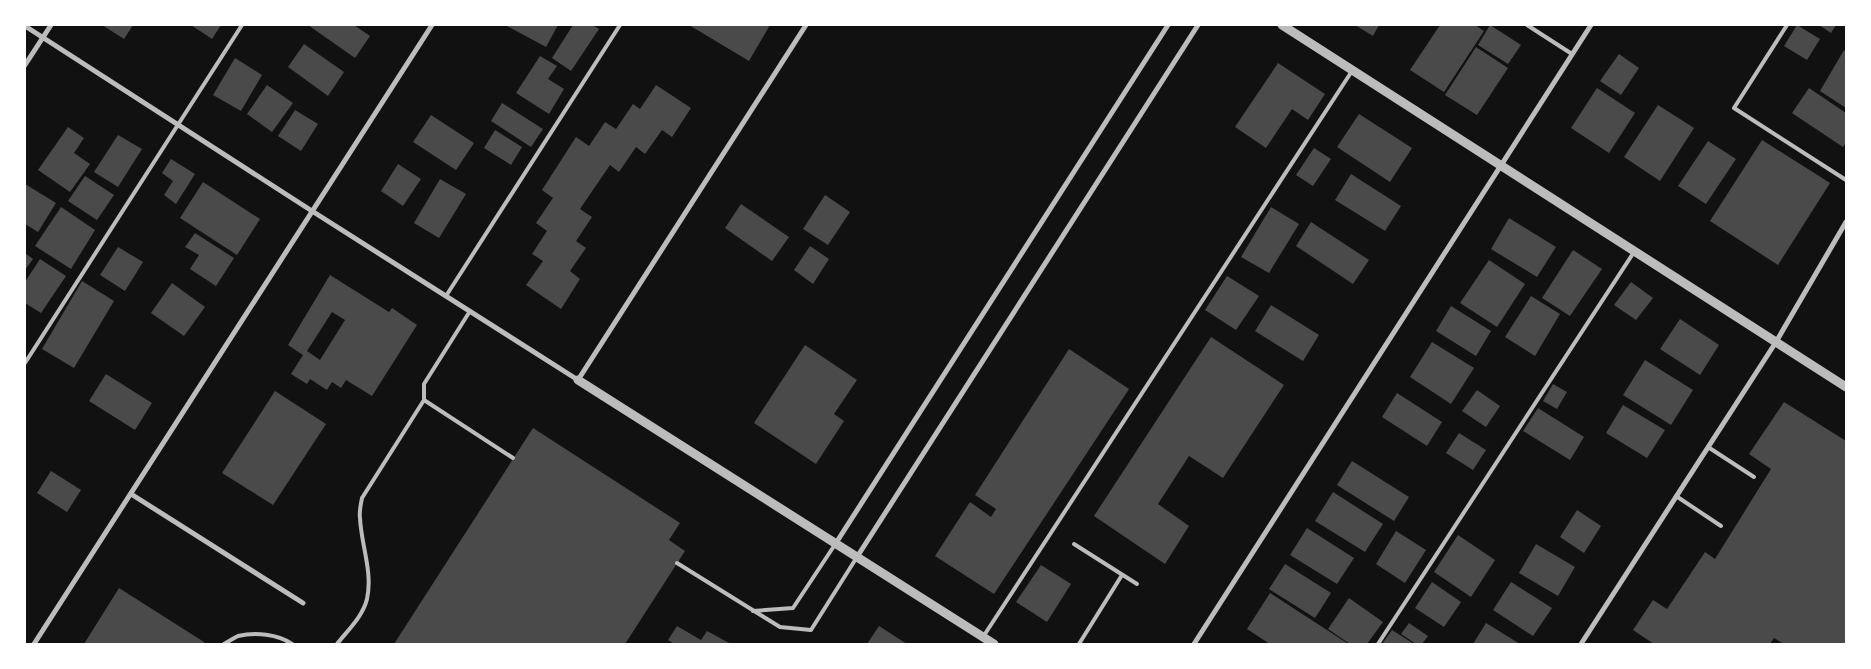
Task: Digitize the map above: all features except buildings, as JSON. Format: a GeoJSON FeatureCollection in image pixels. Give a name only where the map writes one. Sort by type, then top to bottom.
{"type":"FeatureCollection","features":[{"type":"Feature","properties":{"kind":"street"},"geometry":{"type":"LineString","coordinates":[[25,66],[51,25]]}},
{"type":"Feature","properties":{"kind":"street"},"geometry":{"type":"LineString","coordinates":[[34,644],[432,25]]}},
{"type":"Feature","properties":{"kind":"street"},"geometry":{"type":"LineString","coordinates":[[578,380],[806,25]]}},
{"type":"Feature","properties":{"kind":"street"},"geometry":{"type":"LineString","coordinates":[[836,543],[1168,25]]}},
{"type":"Feature","properties":{"kind":"street"},"geometry":{"type":"LineString","coordinates":[[857,557],[1198,25]]}},
{"type":"Feature","properties":{"kind":"street"},"geometry":{"type":"LineString","coordinates":[[1282,25],[1846,387]]}},
{"type":"Feature","properties":{"kind":"street"},"geometry":{"type":"LineString","coordinates":[[1194,644],[1591,25]]}},
{"type":"Feature","properties":{"kind":"street"},"geometry":{"type":"LineString","coordinates":[[25,26],[312,211],[994,644]]}},
{"type":"Feature","properties":{"kind":"street"},"geometry":{"type":"LineString","coordinates":[[1584,643],[1776,342],[1846,222]]}},
{"type":"Feature","properties":{"kind":"street"},"geometry":{"type":"LineString","coordinates":[[131,494],[303,603]]}},
{"type":"Feature","properties":{"kind":"lane"},"geometry":{"type":"LineString","coordinates":[[25,363],[242,25]]}},
{"type":"Feature","properties":{"kind":"lane"},"geometry":{"type":"LineString","coordinates":[[446,296],[620,25]]}},
{"type":"Feature","properties":{"kind":"lane"},"geometry":{"type":"LineString","coordinates":[[1527,25],[1572,54]]}},
{"type":"Feature","properties":{"kind":"lane"},"geometry":{"type":"LineString","coordinates":[[1787,25],[1734,108],[1846,180]]}},
{"type":"Feature","properties":{"kind":"lane"},"geometry":{"type":"LineString","coordinates":[[983,637],[1352,71]]}},
{"type":"Feature","properties":{"kind":"lane"},"geometry":{"type":"LineString","coordinates":[[1378,644],[1634,252]]}},
{"type":"Feature","properties":{"kind":"lane"},"geometry":{"type":"LineString","coordinates":[[338,644],[361,613],[367,599],[368,584],[365,547],[360,517],[362,498],[424,400],[424,384],[470,311]]}},
{"type":"Feature","properties":{"kind":"lane"},"geometry":{"type":"LineString","coordinates":[[424,400],[514,458]]}},
{"type":"Feature","properties":{"kind":"lane"},"geometry":{"type":"LineString","coordinates":[[1708,447],[1754,477]]}},
{"type":"Feature","properties":{"kind":"lane"},"geometry":{"type":"LineString","coordinates":[[1676,496],[1720,526]]}},
{"type":"Feature","properties":{"kind":"lane"},"geometry":{"type":"LineString","coordinates":[[753,611],[792,608],[836,543]]}},
{"type":"Feature","properties":{"kind":"lane"},"geometry":{"type":"LineString","coordinates":[[1074,544],[1137,584]]}},
{"type":"Feature","properties":{"kind":"lane"},"geometry":{"type":"LineString","coordinates":[[677,563],[780,627],[811,630],[857,557]]}},
{"type":"Feature","properties":{"kind":"lane"},"geometry":{"type":"LineString","coordinates":[[1079,644],[1122,575]]}},
{"type":"Feature","properties":{"kind":"lane"},"geometry":{"type":"LineString","coordinates":[[224,644],[237,636],[257,634],[273,636],[292,644]]}}]}
